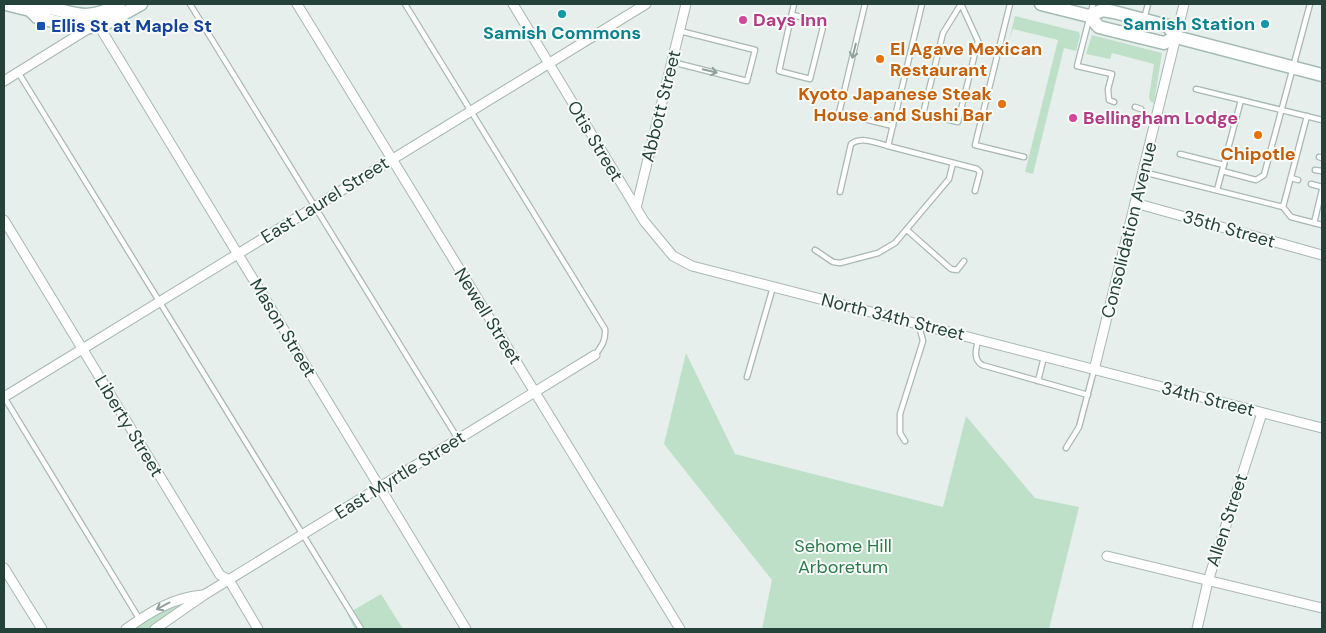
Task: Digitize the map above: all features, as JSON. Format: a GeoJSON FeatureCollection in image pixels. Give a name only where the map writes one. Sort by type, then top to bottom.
{"type":"FeatureCollection","features":[{"type":"Feature","properties":{"kind":"main road"},"geometry":{"type":"LineString","coordinates":[[6,4],[30,10],[37,17],[64,24],[96,22],[141,4]]}},
{"type":"Feature","properties":{"kind":"main road"},"geometry":{"type":"LineString","coordinates":[[96,22],[119,4]]}},
{"type":"Feature","properties":{"kind":"main road"},"geometry":{"type":"LineString","coordinates":[[1041,4],[1102,10],[1168,26],[1176,37],[1322,75]]}},
{"type":"Feature","properties":{"kind":"main road"},"geometry":{"type":"LineString","coordinates":[[1091,10],[1099,27],[1164,43],[1176,37]]}},
{"type":"Feature","properties":{"kind":"street","name":"Newell Street"},"geometry":{"type":"LineString","coordinates":[[297,4],[680,629]]}},
{"type":"Feature","properties":{"kind":"street","name":"Otis Street"},"geometry":{"type":"LineString","coordinates":[[513,4],[636,208],[659,242],[673,256],[692,266]]}},
{"type":"Feature","properties":{"kind":"street","name":"East Laurel Street"},"geometry":{"type":"LineString","coordinates":[[4,398],[646,4]]}},
{"type":"Feature","properties":{"kind":"street","name":"Abbott Street"},"geometry":{"type":"LineString","coordinates":[[636,208],[686,4]]}},
{"type":"Feature","properties":{"kind":"street","name":"Consolidation Avenue"},"geometry":{"type":"LineString","coordinates":[[1094,370],[1184,4]]}},
{"type":"Feature","properties":{"kind":"street"},"geometry":{"type":"LineString","coordinates":[[4,81],[96,22]]}},
{"type":"Feature","properties":{"kind":"street","name":"Mason Street"},"geometry":{"type":"LineString","coordinates":[[96,22],[466,629]]}},
{"type":"Feature","properties":{"kind":"street","name":"35th Street"},"geometry":{"type":"LineString","coordinates":[[1135,203],[1322,255]]}},
{"type":"Feature","properties":{"kind":"street","name":"Liberty Street"},"geometry":{"type":"LineString","coordinates":[[4,220],[220,575],[229,580],[258,629]]}},
{"type":"Feature","properties":{"kind":"street","name":"North 34th Street"},"geometry":{"type":"LineString","coordinates":[[692,266],[919,323],[1094,370]]}},
{"type":"Feature","properties":{"kind":"street","name":"East Myrtle Street"},"geometry":{"type":"LineString","coordinates":[[155,629],[204,595],[595,354]]}},
{"type":"Feature","properties":{"kind":"street","name":"34th Street"},"geometry":{"type":"LineString","coordinates":[[1094,370],[1322,428]]}},
{"type":"Feature","properties":{"kind":"street","name":"Allen Street"},"geometry":{"type":"LineString","coordinates":[[1197,629],[1208,581],[1262,413]]}},
{"type":"Feature","properties":{"kind":"street"},"geometry":{"type":"LineString","coordinates":[[1108,556],[1322,608]]}},
{"type":"Feature","properties":{"kind":"street"},"geometry":{"type":"LineString","coordinates":[[4,568],[42,629]]}},
{"type":"Feature","properties":{"kind":"street","name":"East Myrtle Street"},"geometry":{"type":"LineString","coordinates":[[126,629],[166,604],[186,597],[204,595]]}},
{"type":"Feature","properties":{"kind":"lane"},"geometry":{"type":"LineString","coordinates":[[190,4],[458,439]]}},
{"type":"Feature","properties":{"kind":"lane"},"geometry":{"type":"LineString","coordinates":[[405,4],[605,329],[606,337],[602,346],[595,354]]}},
{"type":"Feature","properties":{"kind":"lane"},"geometry":{"type":"LineString","coordinates":[[793,15],[824,23],[810,79],[779,72],[794,4]]}},
{"type":"Feature","properties":{"kind":"lane"},"geometry":{"type":"LineString","coordinates":[[865,4],[839,113],[893,126]]}},
{"type":"Feature","properties":{"kind":"lane"},"geometry":{"type":"LineString","coordinates":[[888,146],[922,4]]}},
{"type":"Feature","properties":{"kind":"lane"},"geometry":{"type":"LineString","coordinates":[[961,4],[978,41],[958,122],[924,114],[943,33],[961,4]]}},
{"type":"Feature","properties":{"kind":"lane"},"geometry":{"type":"LineString","coordinates":[[1010,4],[975,145],[1024,157]]}},
{"type":"Feature","properties":{"kind":"lane"},"geometry":{"type":"LineString","coordinates":[[1144,20],[1148,4]]}},
{"type":"Feature","properties":{"kind":"lane"},"geometry":{"type":"LineString","coordinates":[[1222,171],[1256,180],[1264,176],[1310,4]]}},
{"type":"Feature","properties":{"kind":"lane"},"geometry":{"type":"LineString","coordinates":[[1091,10],[1077,66],[1112,74],[1108,89],[1108,100],[1114,102]]}},
{"type":"Feature","properties":{"kind":"lane"},"geometry":{"type":"LineString","coordinates":[[672,62],[747,81],[755,50],[680,31]]}},
{"type":"Feature","properties":{"kind":"lane"},"geometry":{"type":"LineString","coordinates":[[18,72],[362,629]]}},
{"type":"Feature","properties":{"kind":"lane"},"geometry":{"type":"LineString","coordinates":[[1196,89],[1322,120]]}},
{"type":"Feature","properties":{"kind":"lane"},"geometry":{"type":"LineString","coordinates":[[1217,190],[1241,100]]}},
{"type":"Feature","properties":{"kind":"lane"},"geometry":{"type":"LineString","coordinates":[[1135,107],[1141,109]]}},
{"type":"Feature","properties":{"kind":"lane"},"geometry":{"type":"LineString","coordinates":[[1283,207],[1307,116]]}},
{"type":"Feature","properties":{"kind":"lane"},"geometry":{"type":"LineString","coordinates":[[840,192],[851,144],[856,140],[863,140],[978,169],[980,172],[975,191]]}},
{"type":"Feature","properties":{"kind":"lane"},"geometry":{"type":"LineString","coordinates":[[1298,152],[1305,154]]}},
{"type":"Feature","properties":{"kind":"lane"},"geometry":{"type":"LineString","coordinates":[[1180,154],[1224,165]]}},
{"type":"Feature","properties":{"kind":"lane"},"geometry":{"type":"LineString","coordinates":[[815,250],[833,262],[840,263],[878,253],[895,244],[949,179],[953,163]]}},
{"type":"Feature","properties":{"kind":"lane"},"geometry":{"type":"LineString","coordinates":[[1294,165],[1302,166]]}},
{"type":"Feature","properties":{"kind":"lane"},"geometry":{"type":"LineString","coordinates":[[1315,170],[1322,171]]}},
{"type":"Feature","properties":{"kind":"lane"},"geometry":{"type":"LineString","coordinates":[[1143,172],[1283,207],[1291,217],[1322,225]]}},
{"type":"Feature","properties":{"kind":"lane"},"geometry":{"type":"LineString","coordinates":[[1291,178],[1298,180]]}},
{"type":"Feature","properties":{"kind":"lane"},"geometry":{"type":"LineString","coordinates":[[1311,184],[1322,189],[1320,213],[1314,223]]}},
{"type":"Feature","properties":{"kind":"lane"},"geometry":{"type":"LineString","coordinates":[[907,230],[951,269],[956,270],[964,261]]}},
{"type":"Feature","properties":{"kind":"lane"},"geometry":{"type":"LineString","coordinates":[[747,377],[773,287]]}},
{"type":"Feature","properties":{"kind":"lane"},"geometry":{"type":"LineString","coordinates":[[905,441],[900,433],[900,414],[923,341],[919,323]]}},
{"type":"Feature","properties":{"kind":"lane"},"geometry":{"type":"LineString","coordinates":[[978,339],[975,356],[977,362],[982,365],[1088,395]]}},
{"type":"Feature","properties":{"kind":"lane"},"geometry":{"type":"LineString","coordinates":[[1038,382],[1044,356]]}},
{"type":"Feature","properties":{"kind":"lane"},"geometry":{"type":"LineString","coordinates":[[1066,448],[1079,427],[1094,370]]}},
{"type":"Feature","properties":{"kind":"lane"},"geometry":{"type":"LineString","coordinates":[[4,398],[140,620]]}},
{"type":"Feature","properties":{"kind":"green space"},"geometry":{"type":"Polygon","coordinates":[[[1015,16],[1079,32],[1080,36],[1076,51],[1064,48],[1033,174],[1025,172],[1058,40],[1013,29],[1009,40],[1015,16]]]}},
{"type":"Feature","properties":{"kind":"green space"},"geometry":{"type":"Polygon","coordinates":[[[1092,35],[1162,53],[1154,103],[1150,101],[1149,97],[1154,64],[1112,53],[1110,59],[1086,54],[1092,35]]]}},
{"type":"Feature","properties":{"kind":"green space","name":"Sehome Hill Arboretum"},"geometry":{"type":"Polygon","coordinates":[[[686,353],[735,454],[943,507],[966,416],[1035,498],[1079,507],[1049,629],[762,629],[772,580],[664,444],[686,353]]]}},
{"type":"Feature","properties":{"kind":"green space"},"geometry":{"type":"Polygon","coordinates":[[[381,594],[403,629],[355,629],[347,614],[381,594]]]}},
{"type":"Feature","properties":{"kind":"green space"},"geometry":{"type":"Polygon","coordinates":[[[185,600],[186,603],[149,629],[132,629],[158,611],[185,600]]]}},
{"type":"Feature","properties":{"kind":"place","name":"Samish Commons"},"geometry":{"type":"Point","coordinates":[562,14]}},
{"type":"Feature","properties":{"kind":"place","name":"Days Inn"},"geometry":{"type":"Point","coordinates":[743,20]}},
{"type":"Feature","properties":{"kind":"place","name":"Samish Station"},"geometry":{"type":"Point","coordinates":[1265,24]}},
{"type":"Feature","properties":{"kind":"place","name":"Ellis St at Maple St"},"geometry":{"type":"Point","coordinates":[41,26]}},
{"type":"Feature","properties":{"kind":"place","name":"El Agave Mexican Restaurant"},"geometry":{"type":"Point","coordinates":[880,59]}},
{"type":"Feature","properties":{"kind":"place","name":"Kyoto Japanese Steak House and Sushi Bar"},"geometry":{"type":"Point","coordinates":[1002,104]}},
{"type":"Feature","properties":{"kind":"place","name":"Bellingham Lodge"},"geometry":{"type":"Point","coordinates":[1073,118]}},
{"type":"Feature","properties":{"kind":"place","name":"Chipotle"},"geometry":{"type":"Point","coordinates":[1258,135]}}]}
